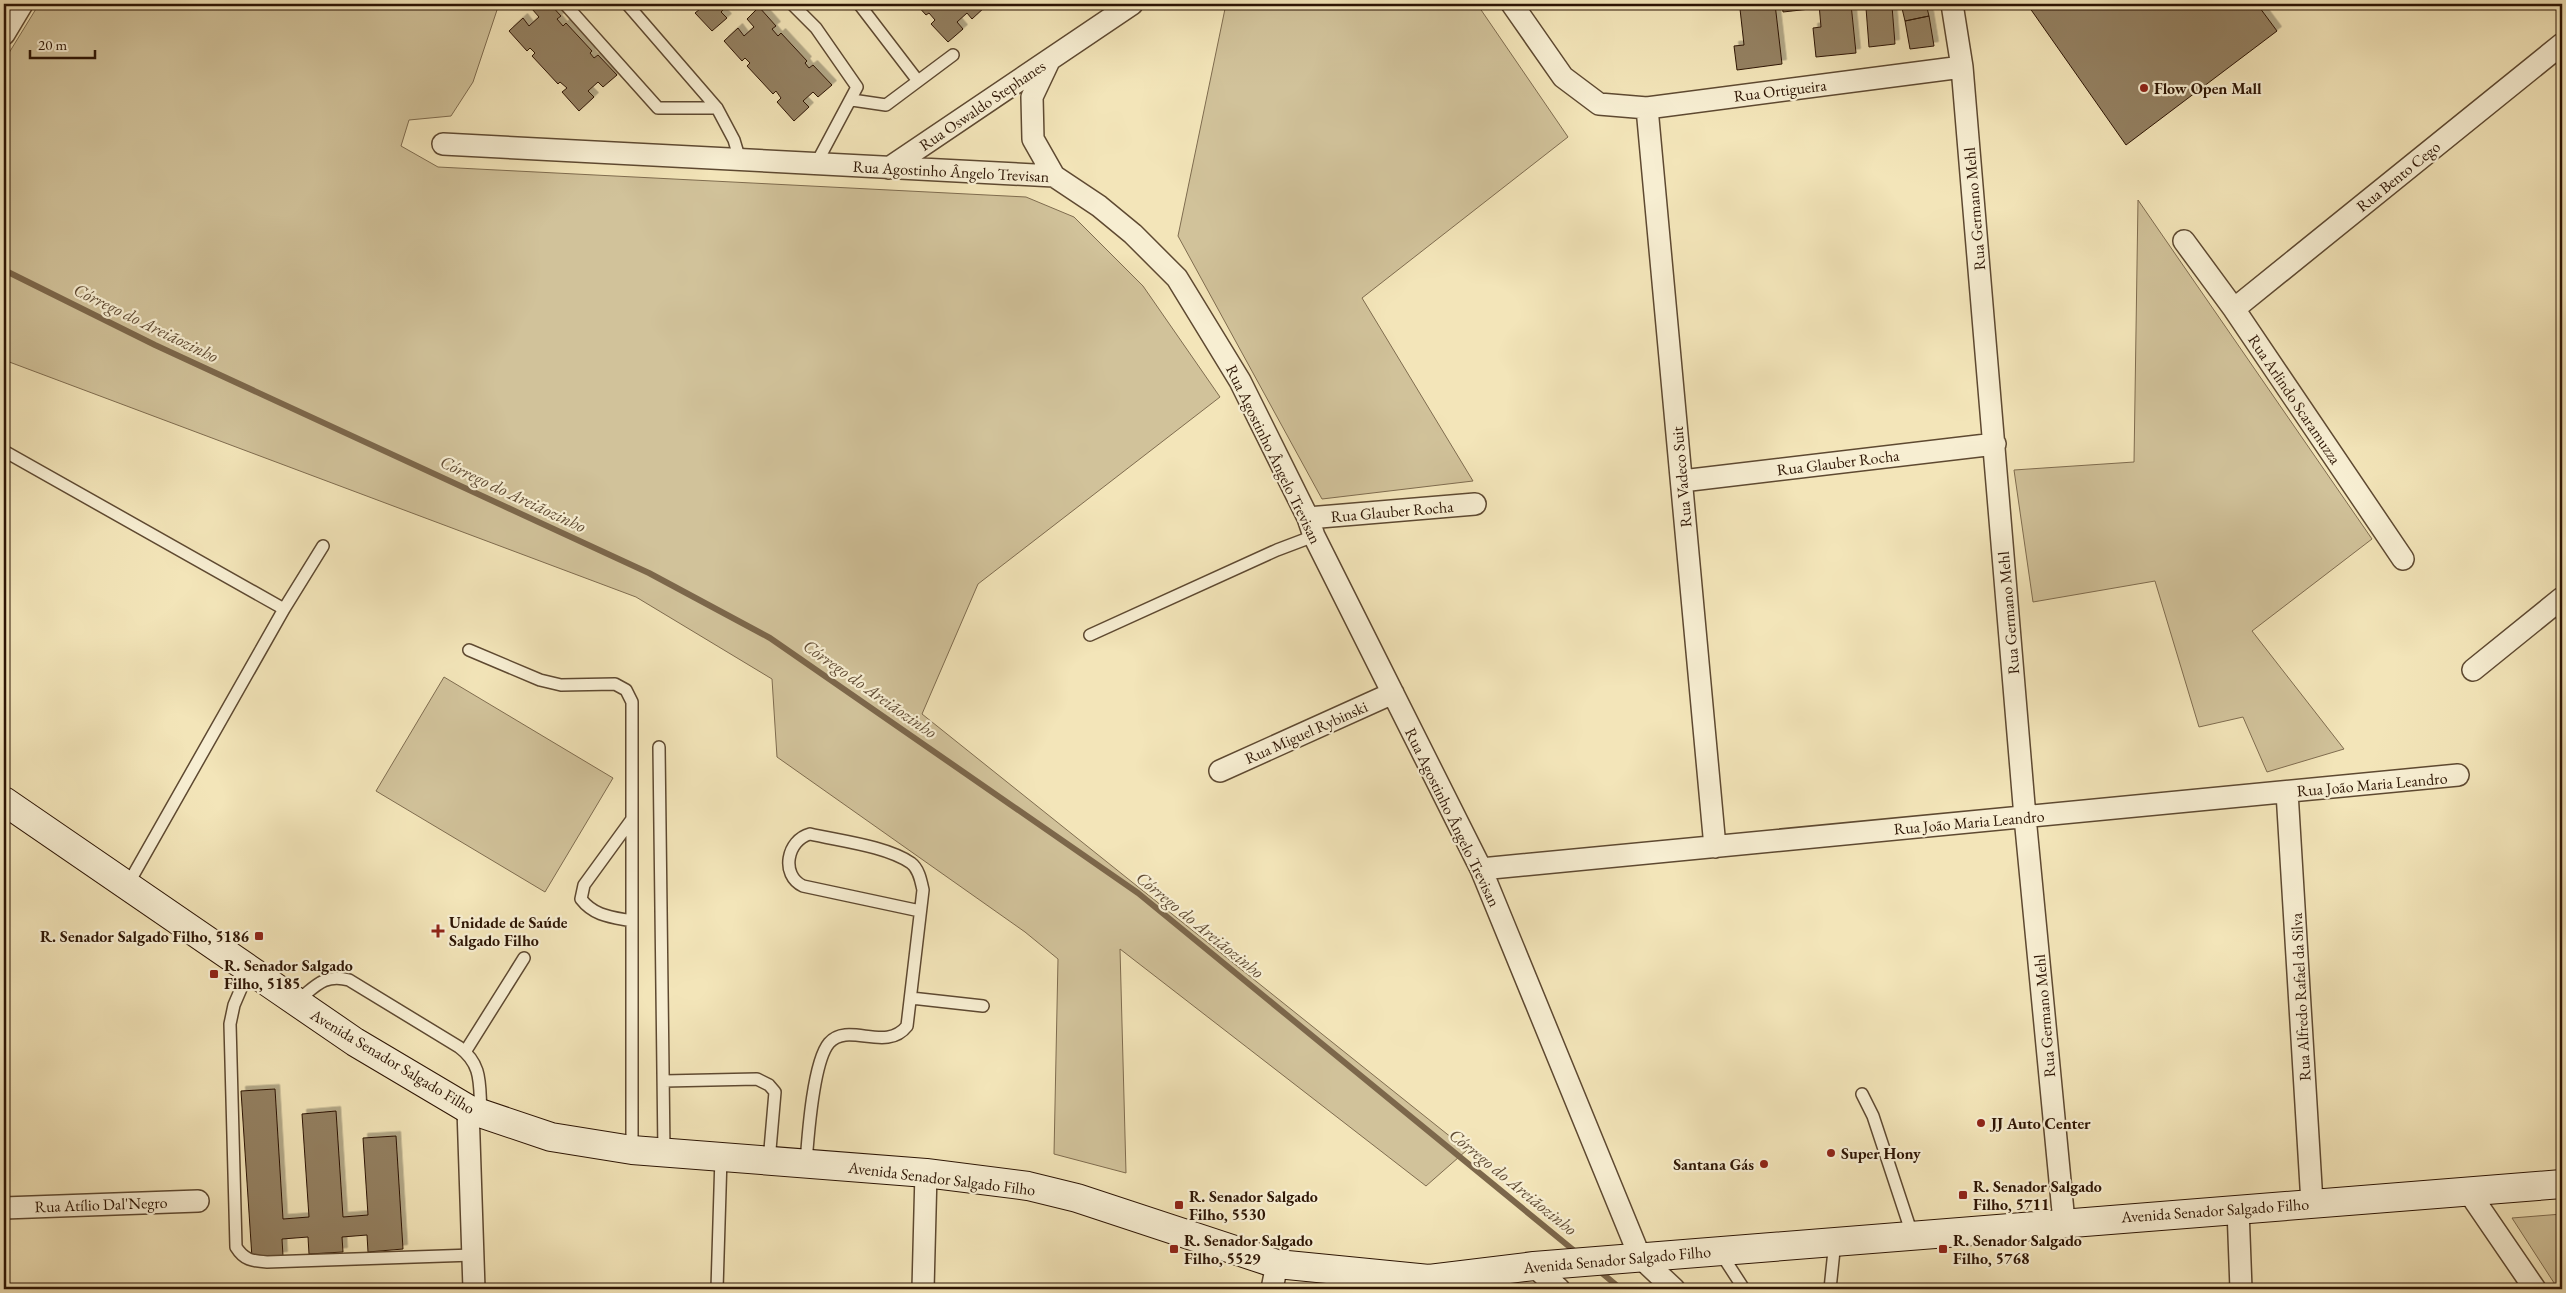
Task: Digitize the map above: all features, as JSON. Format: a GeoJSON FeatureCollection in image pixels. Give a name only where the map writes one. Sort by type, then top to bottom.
{"type":"FeatureCollection","features":[{"type":"Feature","properties":{"kind":"main road","name":"Avenida Senador Salgado Filho"},"geometry":{"type":"LineString","coordinates":[[4,801],[356,1042],[475,1112],[550,1137],[632,1150],[926,1173],[1028,1186],[1077,1198],[1275,1277],[1429,1279],[1475,1282],[1534,1266],[1912,1234],[2562,1184]]}},
{"type":"Feature","properties":{"kind":"street"},"geometry":{"type":"LineString","coordinates":[[4,34],[22,4]]}},
{"type":"Feature","properties":{"kind":"street","name":"Rua Oswaldo Stephanes"},"geometry":{"type":"LineString","coordinates":[[889,168],[1132,4]]}},
{"type":"Feature","properties":{"kind":"street","name":"Rua Ortigueira"},"geometry":{"type":"LineString","coordinates":[[1512,4],[1563,77],[1598,104],[1647,108],[1962,67]]}},
{"type":"Feature","properties":{"kind":"street","name":"Rua Germano Mehl"},"geometry":{"type":"LineString","coordinates":[[1952,4],[1962,67],[2025,817],[2064,1222]]}},
{"type":"Feature","properties":{"kind":"street","name":"Rua Bento Cego"},"geometry":{"type":"LineString","coordinates":[[2234,309],[2562,44]]}},
{"type":"Feature","properties":{"kind":"street","name":"Rua Oswaldo Stephanes"},"geometry":{"type":"LineString","coordinates":[[1051,59],[1032,97],[1033,139],[1054,176]]}},
{"type":"Feature","properties":{"kind":"street","name":"Rua Vadeco Suit"},"geometry":{"type":"LineString","coordinates":[[1647,108],[1715,847]]}},
{"type":"Feature","properties":{"kind":"street","name":"Rua Agostinho Ângelo Trevisan"},"geometry":{"type":"LineString","coordinates":[[443,144],[1054,176],[1099,206],[1126,229],[1177,278],[1240,381],[1481,869],[1640,1257]]}},
{"type":"Feature","properties":{"kind":"street","name":"Rua Arlindo Scaramuzza"},"geometry":{"type":"LineString","coordinates":[[2184,241],[2234,309],[2403,559]]}},
{"type":"Feature","properties":{"kind":"street","name":"Rua Glauber Rocha"},"geometry":{"type":"LineString","coordinates":[[1682,481],[1995,444]]}},
{"type":"Feature","properties":{"kind":"street","name":"Rua Glauber Rocha"},"geometry":{"type":"LineString","coordinates":[[1311,527],[1476,504]]}},
{"type":"Feature","properties":{"kind":"street"},"geometry":{"type":"LineString","coordinates":[[2473,670],[2562,598]]}},
{"type":"Feature","properties":{"kind":"street","name":"Rua Miguel Rybinski"},"geometry":{"type":"LineString","coordinates":[[1220,772],[1393,693]]}},
{"type":"Feature","properties":{"kind":"street","name":"Rua João Maria Leandro"},"geometry":{"type":"LineString","coordinates":[[1481,869],[2458,775]]}},
{"type":"Feature","properties":{"kind":"street","name":"Rua Alfredo Rafael da Silva"},"geometry":{"type":"LineString","coordinates":[[2287,792],[2312,1203]]}},
{"type":"Feature","properties":{"kind":"street"},"geometry":{"type":"LineString","coordinates":[[474,1289],[475,1112]]}},
{"type":"Feature","properties":{"kind":"street"},"geometry":{"type":"LineString","coordinates":[[923,1289],[926,1173]]}},
{"type":"Feature","properties":{"kind":"street"},"geometry":{"type":"LineString","coordinates":[[2468,1191],[2536,1289]]}},
{"type":"Feature","properties":{"kind":"street","name":"Rua Atílio Dal'Negro"},"geometry":{"type":"LineString","coordinates":[[4,1208],[198,1201]]}},
{"type":"Feature","properties":{"kind":"street"},"geometry":{"type":"LineString","coordinates":[[2238,1209],[2240,1289]]}},
{"type":"Feature","properties":{"kind":"street"},"geometry":{"type":"LineString","coordinates":[[1640,1257],[1674,1289]]}},
{"type":"Feature","properties":{"kind":"street"},"geometry":{"type":"LineString","coordinates":[[1534,1266],[1559,1289]]}},
{"type":"Feature","properties":{"kind":"lane"},"geometry":{"type":"LineString","coordinates":[[565,4],[658,108],[717,108]]}},
{"type":"Feature","properties":{"kind":"lane"},"geometry":{"type":"LineString","coordinates":[[627,4],[717,108],[734,140],[740,160]]}},
{"type":"Feature","properties":{"kind":"lane"},"geometry":{"type":"LineString","coordinates":[[792,4],[816,28],[857,88],[816,164]]}},
{"type":"Feature","properties":{"kind":"lane"},"geometry":{"type":"LineString","coordinates":[[859,4],[918,81]]}},
{"type":"Feature","properties":{"kind":"lane"},"geometry":{"type":"LineString","coordinates":[[852,100],[886,105],[953,55]]}},
{"type":"Feature","properties":{"kind":"lane"},"geometry":{"type":"LineString","coordinates":[[4,451],[284,609]]}},
{"type":"Feature","properties":{"kind":"lane"},"geometry":{"type":"LineString","coordinates":[[1090,635],[1276,550],[1311,527]]}},
{"type":"Feature","properties":{"kind":"lane"},"geometry":{"type":"LineString","coordinates":[[127,886],[284,609],[323,546]]}},
{"type":"Feature","properties":{"kind":"lane"},"geometry":{"type":"LineString","coordinates":[[469,650],[540,680],[561,685],[615,684],[626,690],[632,702],[632,1150]]}},
{"type":"Feature","properties":{"kind":"lane"},"geometry":{"type":"LineString","coordinates":[[659,746],[664,1152]]}},
{"type":"Feature","properties":{"kind":"lane"},"geometry":{"type":"LineString","coordinates":[[632,819],[584,885],[581,899],[588,909],[601,915],[632,921]]}},
{"type":"Feature","properties":{"kind":"lane"},"geometry":{"type":"LineString","coordinates":[[806,1163],[811,1116],[821,1055],[830,1042],[843,1035],[889,1038],[900,1035],[907,1026],[923,890],[921,877],[912,864],[889,853],[810,834],[800,837],[792,847],[789,874],[793,882],[803,886],[920,911]]}},
{"type":"Feature","properties":{"kind":"lane"},"geometry":{"type":"LineString","coordinates":[[465,1052],[524,958]]}},
{"type":"Feature","properties":{"kind":"lane"},"geometry":{"type":"LineString","coordinates":[[249,970],[234,1005],[230,1024],[236,1247],[242,1257],[254,1261],[267,1262],[473,1255]]}},
{"type":"Feature","properties":{"kind":"lane"},"geometry":{"type":"LineString","coordinates":[[296,1002],[324,980],[336,977],[349,980],[465,1052],[474,1061],[479,1073],[475,1112]]}},
{"type":"Feature","properties":{"kind":"lane"},"geometry":{"type":"LineString","coordinates":[[911,998],[983,1006]]}},
{"type":"Feature","properties":{"kind":"lane"},"geometry":{"type":"LineString","coordinates":[[664,1081],[757,1079],[770,1084],[775,1092],[769,1161]]}},
{"type":"Feature","properties":{"kind":"lane"},"geometry":{"type":"LineString","coordinates":[[1862,1094],[1873,1116],[1912,1234]]}},
{"type":"Feature","properties":{"kind":"lane"},"geometry":{"type":"LineString","coordinates":[[717,1289],[721,1157]]}},
{"type":"Feature","properties":{"kind":"lane"},"geometry":{"type":"LineString","coordinates":[[1830,1289],[1835,1241]]}},
{"type":"Feature","properties":{"kind":"lane"},"geometry":{"type":"LineString","coordinates":[[1719,1250],[1744,1289]]}},
{"type":"Feature","properties":{"kind":"shaded area"},"geometry":{"type":"Polygon","coordinates":[[[39,4],[499,4],[473,82],[451,116],[409,120],[401,146],[438,167],[1026,197],[1074,217],[1143,286],[1220,397],[978,584],[922,714],[1467,1150],[1426,1186],[1120,949],[1126,1173],[1054,1154],[1058,959],[1025,932],[777,757],[772,679],[636,597],[4,360],[4,61],[39,4]]]}},
{"type":"Feature","properties":{"kind":"shaded area"},"geometry":{"type":"Polygon","coordinates":[[[1226,4],[1477,4],[1568,137],[1362,298],[1473,481],[1322,499],[1178,236],[1226,4]]]}},
{"type":"Feature","properties":{"kind":"shaded area"},"geometry":{"type":"Polygon","coordinates":[[[2138,200],[2372,539],[2252,631],[2344,749],[2267,772],[2243,717],[2199,727],[2155,581],[2033,602],[2014,470],[2134,462],[2138,200]]]}},
{"type":"Feature","properties":{"kind":"shaded area"},"geometry":{"type":"Polygon","coordinates":[[[444,677],[613,778],[545,892],[376,791],[444,677]]]}},
{"type":"Feature","properties":{"kind":"shaded area"},"geometry":{"type":"Polygon","coordinates":[[[2562,1214],[2562,1289],[2558,1289],[2512,1218],[2562,1214]]]}},
{"type":"Feature","properties":{"kind":"building"},"geometry":{"type":"Polygon","coordinates":[[[537,4],[550,4],[561,16],[557,19],[563,26],[566,23],[592,51],[590,53],[594,58],[598,55],[617,75],[603,87],[598,82],[588,91],[594,97],[579,111],[562,92],[567,88],[560,82],[558,84],[532,56],[535,53],[530,48],[527,51],[509,31],[523,18],[529,26],[539,17],[532,9],[537,4]]]}},
{"type":"Feature","properties":{"kind":"building"},"geometry":{"type":"Polygon","coordinates":[[[695,4],[729,4],[721,12],[727,18],[712,31],[695,13],[700,9],[695,4]]]}},
{"type":"Feature","properties":{"kind":"building"},"geometry":{"type":"Polygon","coordinates":[[[916,4],[983,4],[986,6],[972,19],[967,13],[957,22],[963,29],[948,42],[931,24],[935,20],[929,13],[926,15],[916,4]]]}},
{"type":"Feature","properties":{"kind":"building"},"geometry":{"type":"Polygon","coordinates":[[[1775,4],[1782,64],[1737,70],[1734,46],[1744,45],[1740,9],[1775,4]]]}},
{"type":"Feature","properties":{"kind":"building"},"geometry":{"type":"Polygon","coordinates":[[[1782,4],[1810,4],[1810,9],[1783,12],[1782,4]]]}},
{"type":"Feature","properties":{"kind":"building"},"geometry":{"type":"Polygon","coordinates":[[[1819,4],[1851,4],[1856,53],[1816,57],[1813,28],[1821,27],[1819,4]]]}},
{"type":"Feature","properties":{"kind":"building"},"geometry":{"type":"Polygon","coordinates":[[[1901,4],[1926,4],[1929,16],[1905,21],[1901,4]]]}},
{"type":"Feature","properties":{"kind":"building","name":"Flow Open Mall"},"geometry":{"type":"Polygon","coordinates":[[[2027,4],[2257,4],[2277,31],[2126,145],[2027,4]]]}},
{"type":"Feature","properties":{"kind":"building"},"geometry":{"type":"Polygon","coordinates":[[[1892,6],[1895,44],[1869,47],[1866,8],[1892,6]]]}},
{"type":"Feature","properties":{"kind":"building"},"geometry":{"type":"Polygon","coordinates":[[[759,7],[776,26],[772,29],[778,36],[781,33],[807,61],[805,63],[809,68],[813,65],[832,85],[818,97],[813,92],[803,101],[809,107],[794,121],[777,102],[781,98],[776,91],[773,94],[747,66],[750,63],[745,58],[742,61],[724,41],[738,28],[744,36],[754,27],[747,19],[759,7]]]}},
{"type":"Feature","properties":{"kind":"building"},"geometry":{"type":"Polygon","coordinates":[[[1929,16],[1934,46],[1910,49],[1905,21],[1929,16]]]}},
{"type":"Feature","properties":{"kind":"building"},"geometry":{"type":"Polygon","coordinates":[[[275,1089],[283,1219],[309,1217],[302,1114],[336,1111],[343,1217],[368,1215],[363,1138],[396,1136],[403,1249],[368,1252],[367,1235],[342,1237],[343,1252],[309,1254],[308,1237],[282,1239],[283,1256],[252,1258],[241,1091],[275,1089]]]}},
{"type":"Feature","properties":{"kind":"waterway","name":"Córrego do Areiãozinho"},"geometry":{"type":"LineString","coordinates":[[4,270],[155,345],[649,573],[770,638],[1138,893],[1577,1253]]}},
{"type":"Feature","properties":{"kind":"waterway","name":"Córrego do Areiãozinho"},"geometry":{"type":"LineString","coordinates":[[1597,1269],[1621,1289]]}},
{"type":"Feature","properties":{"kind":"place","name":"Flow Open Mall"},"geometry":{"type":"Point","coordinates":[2144,88]}},
{"type":"Feature","properties":{"kind":"place","name":"Unidade de Saúde Salgado Filho"},"geometry":{"type":"Point","coordinates":[438,931]}},
{"type":"Feature","properties":{"kind":"place","name":"R. Senador Salgado Filho, 5186"},"geometry":{"type":"Point","coordinates":[259,936]}},
{"type":"Feature","properties":{"kind":"place","name":"R. Senador Salgado Filho, 5185"},"geometry":{"type":"Point","coordinates":[214,974]}},
{"type":"Feature","properties":{"kind":"place","name":"JJ Auto Center"},"geometry":{"type":"Point","coordinates":[1981,1123]}},
{"type":"Feature","properties":{"kind":"place","name":"Super Hony"},"geometry":{"type":"Point","coordinates":[1831,1153]}},
{"type":"Feature","properties":{"kind":"place","name":"Santana Gás"},"geometry":{"type":"Point","coordinates":[1764,1164]}},
{"type":"Feature","properties":{"kind":"place","name":"R. Senador Salgado Filho, 5711"},"geometry":{"type":"Point","coordinates":[1963,1195]}},
{"type":"Feature","properties":{"kind":"place","name":"R. Senador Salgado Filho, 5530"},"geometry":{"type":"Point","coordinates":[1179,1205]}},
{"type":"Feature","properties":{"kind":"place","name":"R. Senador Salgado Filho, 5529"},"geometry":{"type":"Point","coordinates":[1174,1249]}},
{"type":"Feature","properties":{"kind":"place","name":"R. Senador Salgado Filho, 5768"},"geometry":{"type":"Point","coordinates":[1943,1249]}}]}
